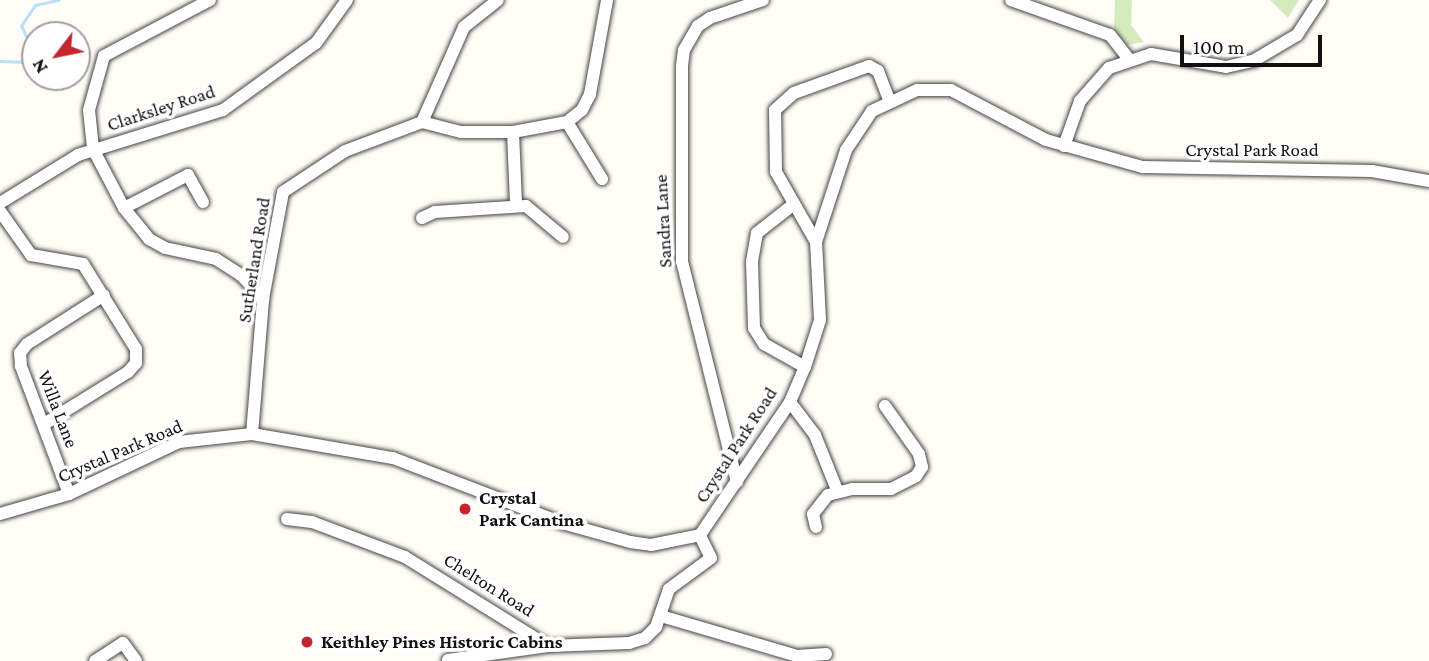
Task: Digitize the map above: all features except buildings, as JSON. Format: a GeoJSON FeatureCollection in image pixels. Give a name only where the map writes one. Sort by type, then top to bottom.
{"type":"FeatureCollection","features":[{"type":"Feature","properties":{"kind":"street"},"geometry":{"type":"LineString","coordinates":[[210,0],[104,56],[89,110],[93,149],[124,208],[149,239],[165,248],[216,259],[241,275],[263,299]]}},
{"type":"Feature","properties":{"kind":"street","name":"Clarksley Road"},"geometry":{"type":"LineString","coordinates":[[0,203],[93,149],[230,105],[316,43],[347,0]]}},
{"type":"Feature","properties":{"kind":"street"},"geometry":{"type":"LineString","coordinates":[[498,0],[471,18],[456,39],[422,122],[461,132],[513,132],[567,122],[582,110],[590,94],[607,0]]}},
{"type":"Feature","properties":{"kind":"street","name":"Sandra Lane"},"geometry":{"type":"LineString","coordinates":[[737,482],[682,262],[682,66],[684,50],[698,26],[710,18],[763,0]]}},
{"type":"Feature","properties":{"kind":"street"},"geometry":{"type":"LineString","coordinates":[[1011,0],[1110,35],[1129,59]]}},
{"type":"Feature","properties":{"kind":"street"},"geometry":{"type":"LineString","coordinates":[[1064,146],[1087,90],[1110,68],[1129,59],[1164,55],[1226,66],[1254,61],[1297,35],[1320,0]]}},
{"type":"Feature","properties":{"kind":"street"},"geometry":{"type":"LineString","coordinates":[[816,242],[774,162],[772,118],[778,104],[794,93],[869,66],[878,71],[889,100]]}},
{"type":"Feature","properties":{"kind":"street","name":"Crystal Park Road"},"geometry":{"type":"LineString","coordinates":[[0,514],[69,494],[179,442],[252,434],[393,458],[562,523],[630,542],[651,545],[700,535],[790,402],[805,367],[820,320],[816,242],[846,149],[865,119],[889,100],[917,90],[951,90],[1007,123],[1064,146],[1143,167],[1372,172],[1429,181]]}},
{"type":"Feature","properties":{"kind":"street","name":"Sutherland Road"},"geometry":{"type":"LineString","coordinates":[[252,434],[263,299],[280,201],[289,186],[345,151],[422,122]]}},
{"type":"Feature","properties":{"kind":"street"},"geometry":{"type":"LineString","coordinates":[[567,122],[602,179]]}},
{"type":"Feature","properties":{"kind":"street"},"geometry":{"type":"LineString","coordinates":[[513,132],[516,205]]}},
{"type":"Feature","properties":{"kind":"street"},"geometry":{"type":"LineString","coordinates":[[124,208],[188,175],[203,202]]}},
{"type":"Feature","properties":{"kind":"street"},"geometry":{"type":"LineString","coordinates":[[794,204],[757,233],[751,261],[754,328],[764,344],[805,367]]}},
{"type":"Feature","properties":{"kind":"street"},"geometry":{"type":"LineString","coordinates":[[422,218],[435,212],[516,205],[531,208],[563,237]]}},
{"type":"Feature","properties":{"kind":"street"},"geometry":{"type":"LineString","coordinates":[[0,211],[26,252],[83,264],[136,349],[136,363],[44,424]]}},
{"type":"Feature","properties":{"kind":"street","name":"Willa Lane"},"geometry":{"type":"LineString","coordinates":[[69,494],[21,366],[20,353],[27,344],[104,295]]}},
{"type":"Feature","properties":{"kind":"street"},"geometry":{"type":"LineString","coordinates":[[790,402],[814,435],[836,490]]}},
{"type":"Feature","properties":{"kind":"street"},"geometry":{"type":"LineString","coordinates":[[816,527],[813,514],[836,490],[891,489],[916,476],[922,467],[919,454],[885,406]]}},
{"type":"Feature","properties":{"kind":"street","name":"Chelton Road"},"geometry":{"type":"LineString","coordinates":[[288,519],[312,522],[405,557],[548,646]]}},
{"type":"Feature","properties":{"kind":"street"},"geometry":{"type":"LineString","coordinates":[[448,660],[548,646],[639,641],[650,634],[661,616],[669,589],[711,558],[700,535]]}},
{"type":"Feature","properties":{"kind":"street"},"geometry":{"type":"LineString","coordinates":[[661,616],[797,656],[826,654]]}},
{"type":"Feature","properties":{"kind":"street"},"geometry":{"type":"LineString","coordinates":[[95,661],[123,643],[136,661]]}},
{"type":"Feature","properties":{"kind":"green space"},"geometry":{"type":"Polygon","coordinates":[[[1115,0],[1132,0],[1131,25],[1144,42],[1127,45],[1114,28],[1115,0]]]}},
{"type":"Feature","properties":{"kind":"green space"},"geometry":{"type":"Polygon","coordinates":[[[1270,0],[1299,0],[1288,18],[1270,0]]]}},
{"type":"Feature","properties":{"kind":"waterway"},"geometry":{"type":"LineString","coordinates":[[0,61],[27,62],[31,47],[21,26],[35,5],[58,0]]}},
{"type":"Feature","properties":{"kind":"place","name":"Crystal Park Cantina"},"geometry":{"type":"Point","coordinates":[465,509]}},
{"type":"Feature","properties":{"kind":"place","name":"Keithley Pines Historic Cabins"},"geometry":{"type":"Point","coordinates":[307,642]}}]}
